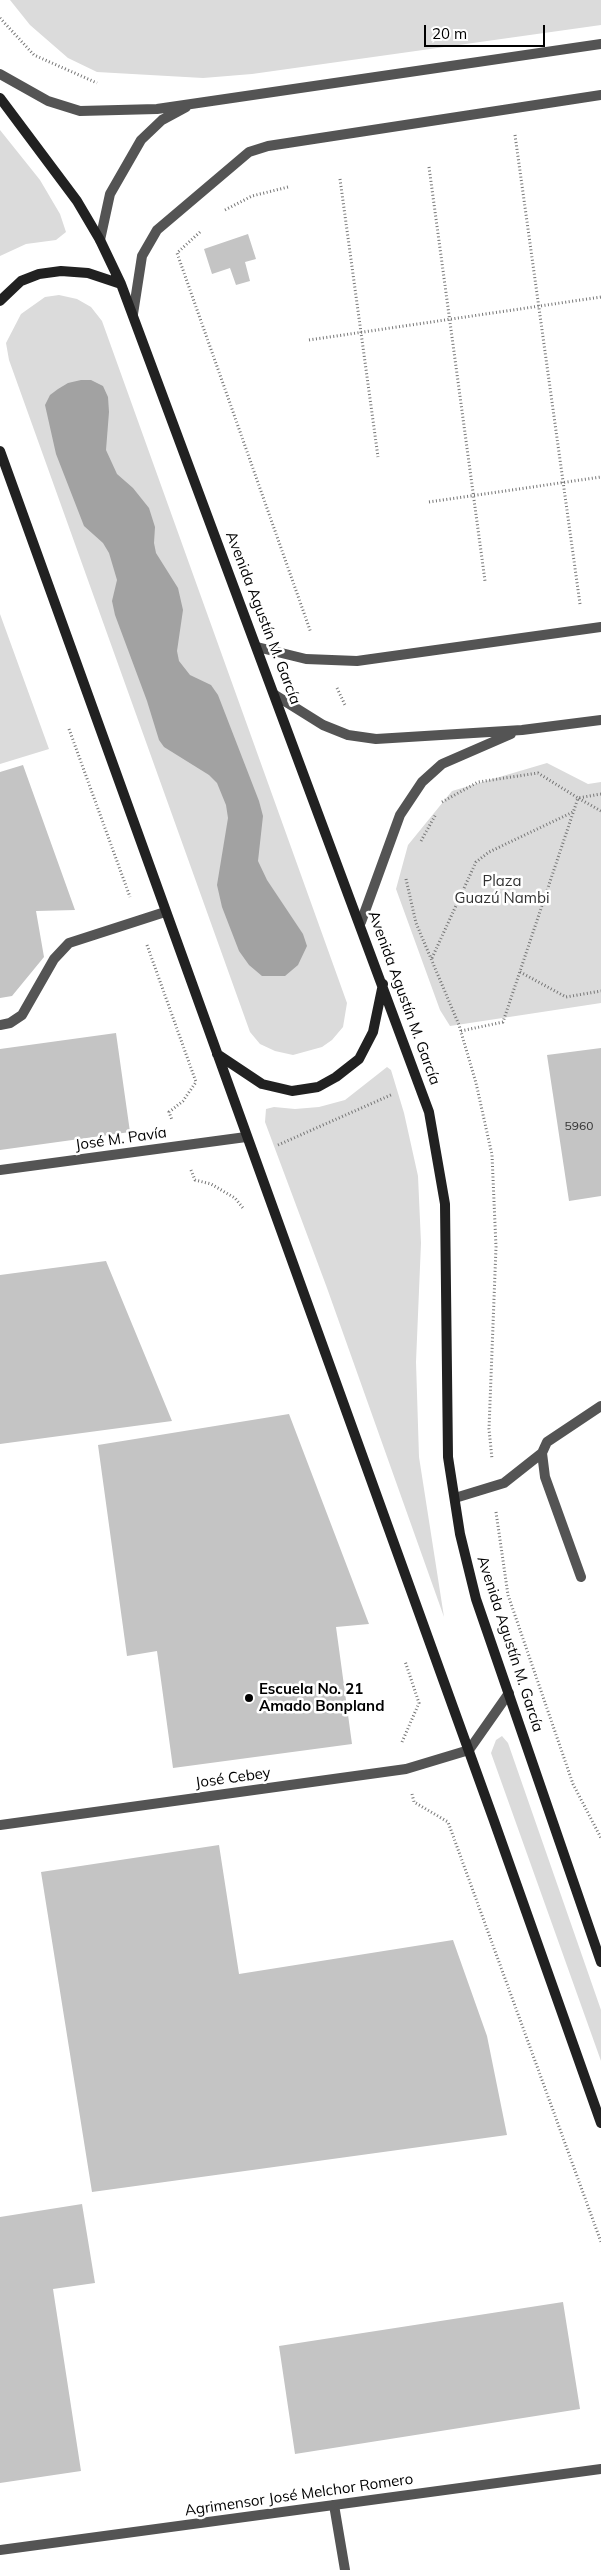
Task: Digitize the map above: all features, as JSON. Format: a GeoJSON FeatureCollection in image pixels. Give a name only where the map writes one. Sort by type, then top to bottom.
{"type":"FeatureCollection","features":[{"type":"Feature","properties":{"kind":"main road","name":"Avenida Agustín M. García"},"geometry":{"type":"LineString","coordinates":[[0,98],[78,201],[100,240],[121,284],[383,983],[429,1112],[445,1204],[448,1457],[460,1534],[476,1599],[601,1962]]}},
{"type":"Feature","properties":{"kind":"main road"},"geometry":{"type":"LineString","coordinates":[[0,301],[21,281],[39,274],[61,271],[88,274],[121,284]]}},
{"type":"Feature","properties":{"kind":"main road"},"geometry":{"type":"LineString","coordinates":[[0,452],[469,1750],[601,2123]]}},
{"type":"Feature","properties":{"kind":"main road"},"geometry":{"type":"LineString","coordinates":[[216,1054],[243,1074],[262,1084],[292,1091],[318,1087],[336,1077],[359,1059],[373,1032],[383,983]]}},
{"type":"Feature","properties":{"kind":"street"},"geometry":{"type":"LineString","coordinates":[[0,74],[48,101],[80,110],[157,109],[601,44]]}},
{"type":"Feature","properties":{"kind":"street"},"geometry":{"type":"LineString","coordinates":[[133,314],[142,256],[157,230],[249,152],[268,146],[601,95]]}},
{"type":"Feature","properties":{"kind":"street"},"geometry":{"type":"LineString","coordinates":[[100,240],[110,194],[142,140],[162,120],[193,103]]}},
{"type":"Feature","properties":{"kind":"street"},"geometry":{"type":"LineString","coordinates":[[257,647],[306,659],[357,661],[601,627]]}},
{"type":"Feature","properties":{"kind":"street"},"geometry":{"type":"LineString","coordinates":[[275,694],[323,725],[348,735],[376,739],[522,730],[601,720]]}},
{"type":"Feature","properties":{"kind":"street"},"geometry":{"type":"LineString","coordinates":[[360,922],[400,814],[422,782],[442,764],[522,730]]}},
{"type":"Feature","properties":{"kind":"street"},"geometry":{"type":"LineString","coordinates":[[0,1025],[10,1023],[22,1015],[54,959],[69,944],[165,912]]}},
{"type":"Feature","properties":{"kind":"street","name":"José M. Pavía"},"geometry":{"type":"LineString","coordinates":[[0,1170],[246,1137]]}},
{"type":"Feature","properties":{"kind":"street"},"geometry":{"type":"LineString","coordinates":[[455,1498],[504,1482],[542,1453],[547,1442],[601,1406]]}},
{"type":"Feature","properties":{"kind":"street"},"geometry":{"type":"LineString","coordinates":[[542,1453],[546,1476],[582,1577]]}},
{"type":"Feature","properties":{"kind":"street"},"geometry":{"type":"LineString","coordinates":[[469,1750],[509,1693]]}},
{"type":"Feature","properties":{"kind":"street","name":"José Cebey"},"geometry":{"type":"LineString","coordinates":[[0,1824],[406,1769],[469,1750]]}},
{"type":"Feature","properties":{"kind":"street","name":"Agrimensor José Melchor Romero"},"geometry":{"type":"LineString","coordinates":[[0,2550],[601,2469]]}},
{"type":"Feature","properties":{"kind":"street"},"geometry":{"type":"LineString","coordinates":[[334,2505],[345,2570]]}},
{"type":"Feature","properties":{"kind":"path"},"geometry":{"type":"LineString","coordinates":[[0,18],[34,55],[101,84],[122,110]]}},
{"type":"Feature","properties":{"kind":"path"},"geometry":{"type":"LineString","coordinates":[[511,109],[584,630]]}},
{"type":"Feature","properties":{"kind":"path"},"geometry":{"type":"LineString","coordinates":[[429,166],[485,581]]}},
{"type":"Feature","properties":{"kind":"path"},"geometry":{"type":"LineString","coordinates":[[340,179],[378,457]]}},
{"type":"Feature","properties":{"kind":"path"},"geometry":{"type":"LineString","coordinates":[[220,213],[252,196],[288,187]]}},
{"type":"Feature","properties":{"kind":"path"},"geometry":{"type":"LineString","coordinates":[[206,226],[177,253],[310,630],[346,706]]}},
{"type":"Feature","properties":{"kind":"path"},"geometry":{"type":"LineString","coordinates":[[310,340],[601,297]]}},
{"type":"Feature","properties":{"kind":"path"},"geometry":{"type":"LineString","coordinates":[[429,502],[601,477]]}},
{"type":"Feature","properties":{"kind":"path"},"geometry":{"type":"LineString","coordinates":[[67,724],[196,1082],[183,1101],[169,1112],[195,1180],[211,1184],[235,1198],[244,1209]]}},
{"type":"Feature","properties":{"kind":"path"},"geometry":{"type":"LineString","coordinates":[[441,803],[478,782],[538,773],[601,811]]}},
{"type":"Feature","properties":{"kind":"path"},"geometry":{"type":"LineString","coordinates":[[578,798],[601,794]]}},
{"type":"Feature","properties":{"kind":"path"},"geometry":{"type":"LineString","coordinates":[[461,1031],[503,1022],[578,798]]}},
{"type":"Feature","properties":{"kind":"path"},"geometry":{"type":"LineString","coordinates":[[420,843],[437,811]]}},
{"type":"Feature","properties":{"kind":"path"},"geometry":{"type":"LineString","coordinates":[[432,958],[476,862],[489,852],[573,812]]}},
{"type":"Feature","properties":{"kind":"path"},"geometry":{"type":"LineString","coordinates":[[405,876],[416,922],[461,1031],[476,1083],[492,1155],[496,1247],[489,1429],[494,1486],[508,1595],[573,1784],[601,1838]]}},
{"type":"Feature","properties":{"kind":"path"},"geometry":{"type":"LineString","coordinates":[[520,972],[566,997],[601,991]]}},
{"type":"Feature","properties":{"kind":"path"},"geometry":{"type":"LineString","coordinates":[[253,1156],[419,1083]]}},
{"type":"Feature","properties":{"kind":"path"},"geometry":{"type":"LineString","coordinates":[[404,1656],[419,1703],[398,1751],[406,1769],[414,1802],[448,1822],[601,2242]]}},
{"type":"Feature","properties":{"kind":"green space"},"geometry":{"type":"Polygon","coordinates":[[[10,0],[601,0],[601,25],[252,74],[203,78],[97,72],[68,58],[30,25],[10,0]]]}},
{"type":"Feature","properties":{"kind":"green space"},"geometry":{"type":"Polygon","coordinates":[[[0,130],[40,180],[60,214],[66,232],[56,240],[26,244],[0,256],[0,130]]]}},
{"type":"Feature","properties":{"kind":"green space"},"geometry":{"type":"Polygon","coordinates":[[[59,295],[77,299],[91,307],[102,321],[347,1003],[343,1027],[332,1040],[322,1047],[293,1055],[275,1051],[260,1044],[250,1032],[9,360],[6,343],[21,314],[45,297],[59,295]]]}},
{"type":"Feature","properties":{"kind":"green space"},"geometry":{"type":"Polygon","coordinates":[[[0,614],[49,749],[0,764],[0,614]]]}},
{"type":"Feature","properties":{"kind":"green space","name":"Plaza Guazú Nambi"},"geometry":{"type":"Polygon","coordinates":[[[547,763],[588,784],[601,782],[601,1003],[450,1026],[440,1010],[396,889],[408,845],[452,791],[547,763]]]}},
{"type":"Feature","properties":{"kind":"green space"},"geometry":{"type":"Polygon","coordinates":[[[387,1067],[391,1070],[404,1113],[418,1176],[421,1243],[416,1362],[419,1457],[444,1617],[327,1288],[265,1122],[266,1109],[274,1107],[295,1109],[319,1107],[345,1100],[387,1067]]]}},
{"type":"Feature","properties":{"kind":"green space"},"geometry":{"type":"Polygon","coordinates":[[[502,1736],[508,1743],[601,2010],[601,2061],[491,1753],[496,1740],[502,1736]]]}},
{"type":"Feature","properties":{"kind":"shaded area"},"geometry":{"type":"Polygon","coordinates":[[[91,380],[103,386],[108,397],[109,412],[106,450],[117,474],[133,488],[149,508],[155,527],[154,543],[156,553],[178,588],[183,610],[177,651],[179,661],[190,675],[211,685],[218,695],[259,801],[263,816],[258,861],[267,880],[303,934],[307,946],[298,965],[285,976],[262,976],[249,965],[239,951],[222,907],[217,885],[228,818],[226,805],[217,783],[209,775],[164,747],[159,740],[147,701],[115,615],[112,601],[117,580],[109,553],[103,543],[84,526],[56,454],[45,405],[50,395],[58,389],[68,383],[91,380]]]}},
{"type":"Feature","properties":{"kind":"building"},"geometry":{"type":"Polygon","coordinates":[[[248,234],[256,259],[245,262],[250,281],[236,285],[230,268],[212,274],[204,249],[248,234]]]}},
{"type":"Feature","properties":{"kind":"building"},"geometry":{"type":"Polygon","coordinates":[[[23,765],[75,910],[36,911],[44,957],[12,996],[0,998],[0,772],[23,765]]]}},
{"type":"Feature","properties":{"kind":"building"},"geometry":{"type":"Polygon","coordinates":[[[116,1033],[130,1132],[0,1150],[0,1049],[116,1033]]]}},
{"type":"Feature","properties":{"kind":"building"},"geometry":{"type":"Polygon","coordinates":[[[601,1048],[601,1196],[569,1201],[547,1055],[601,1048]]]}},
{"type":"Feature","properties":{"kind":"building"},"geometry":{"type":"Polygon","coordinates":[[[106,1261],[172,1421],[0,1444],[0,1275],[106,1261]]]}},
{"type":"Feature","properties":{"kind":"building"},"geometry":{"type":"Polygon","coordinates":[[[289,1414],[369,1624],[336,1627],[352,1744],[173,1768],[157,1651],[127,1656],[98,1445],[289,1414]]]}},
{"type":"Feature","properties":{"kind":"building"},"geometry":{"type":"Polygon","coordinates":[[[219,1845],[239,1974],[453,1940],[487,2036],[507,2135],[92,2192],[41,1872],[219,1845]]]}},
{"type":"Feature","properties":{"kind":"building"},"geometry":{"type":"Polygon","coordinates":[[[82,2204],[95,2283],[53,2289],[81,2471],[0,2483],[0,2217],[82,2204]]]}},
{"type":"Feature","properties":{"kind":"building"},"geometry":{"type":"Polygon","coordinates":[[[563,2302],[580,2409],[295,2454],[279,2346],[563,2302]]]}},
{"type":"Feature","properties":{"kind":"place","name":"Escuela No. 21 Amado Bonpland"},"geometry":{"type":"Point","coordinates":[249,1698]}}]}
